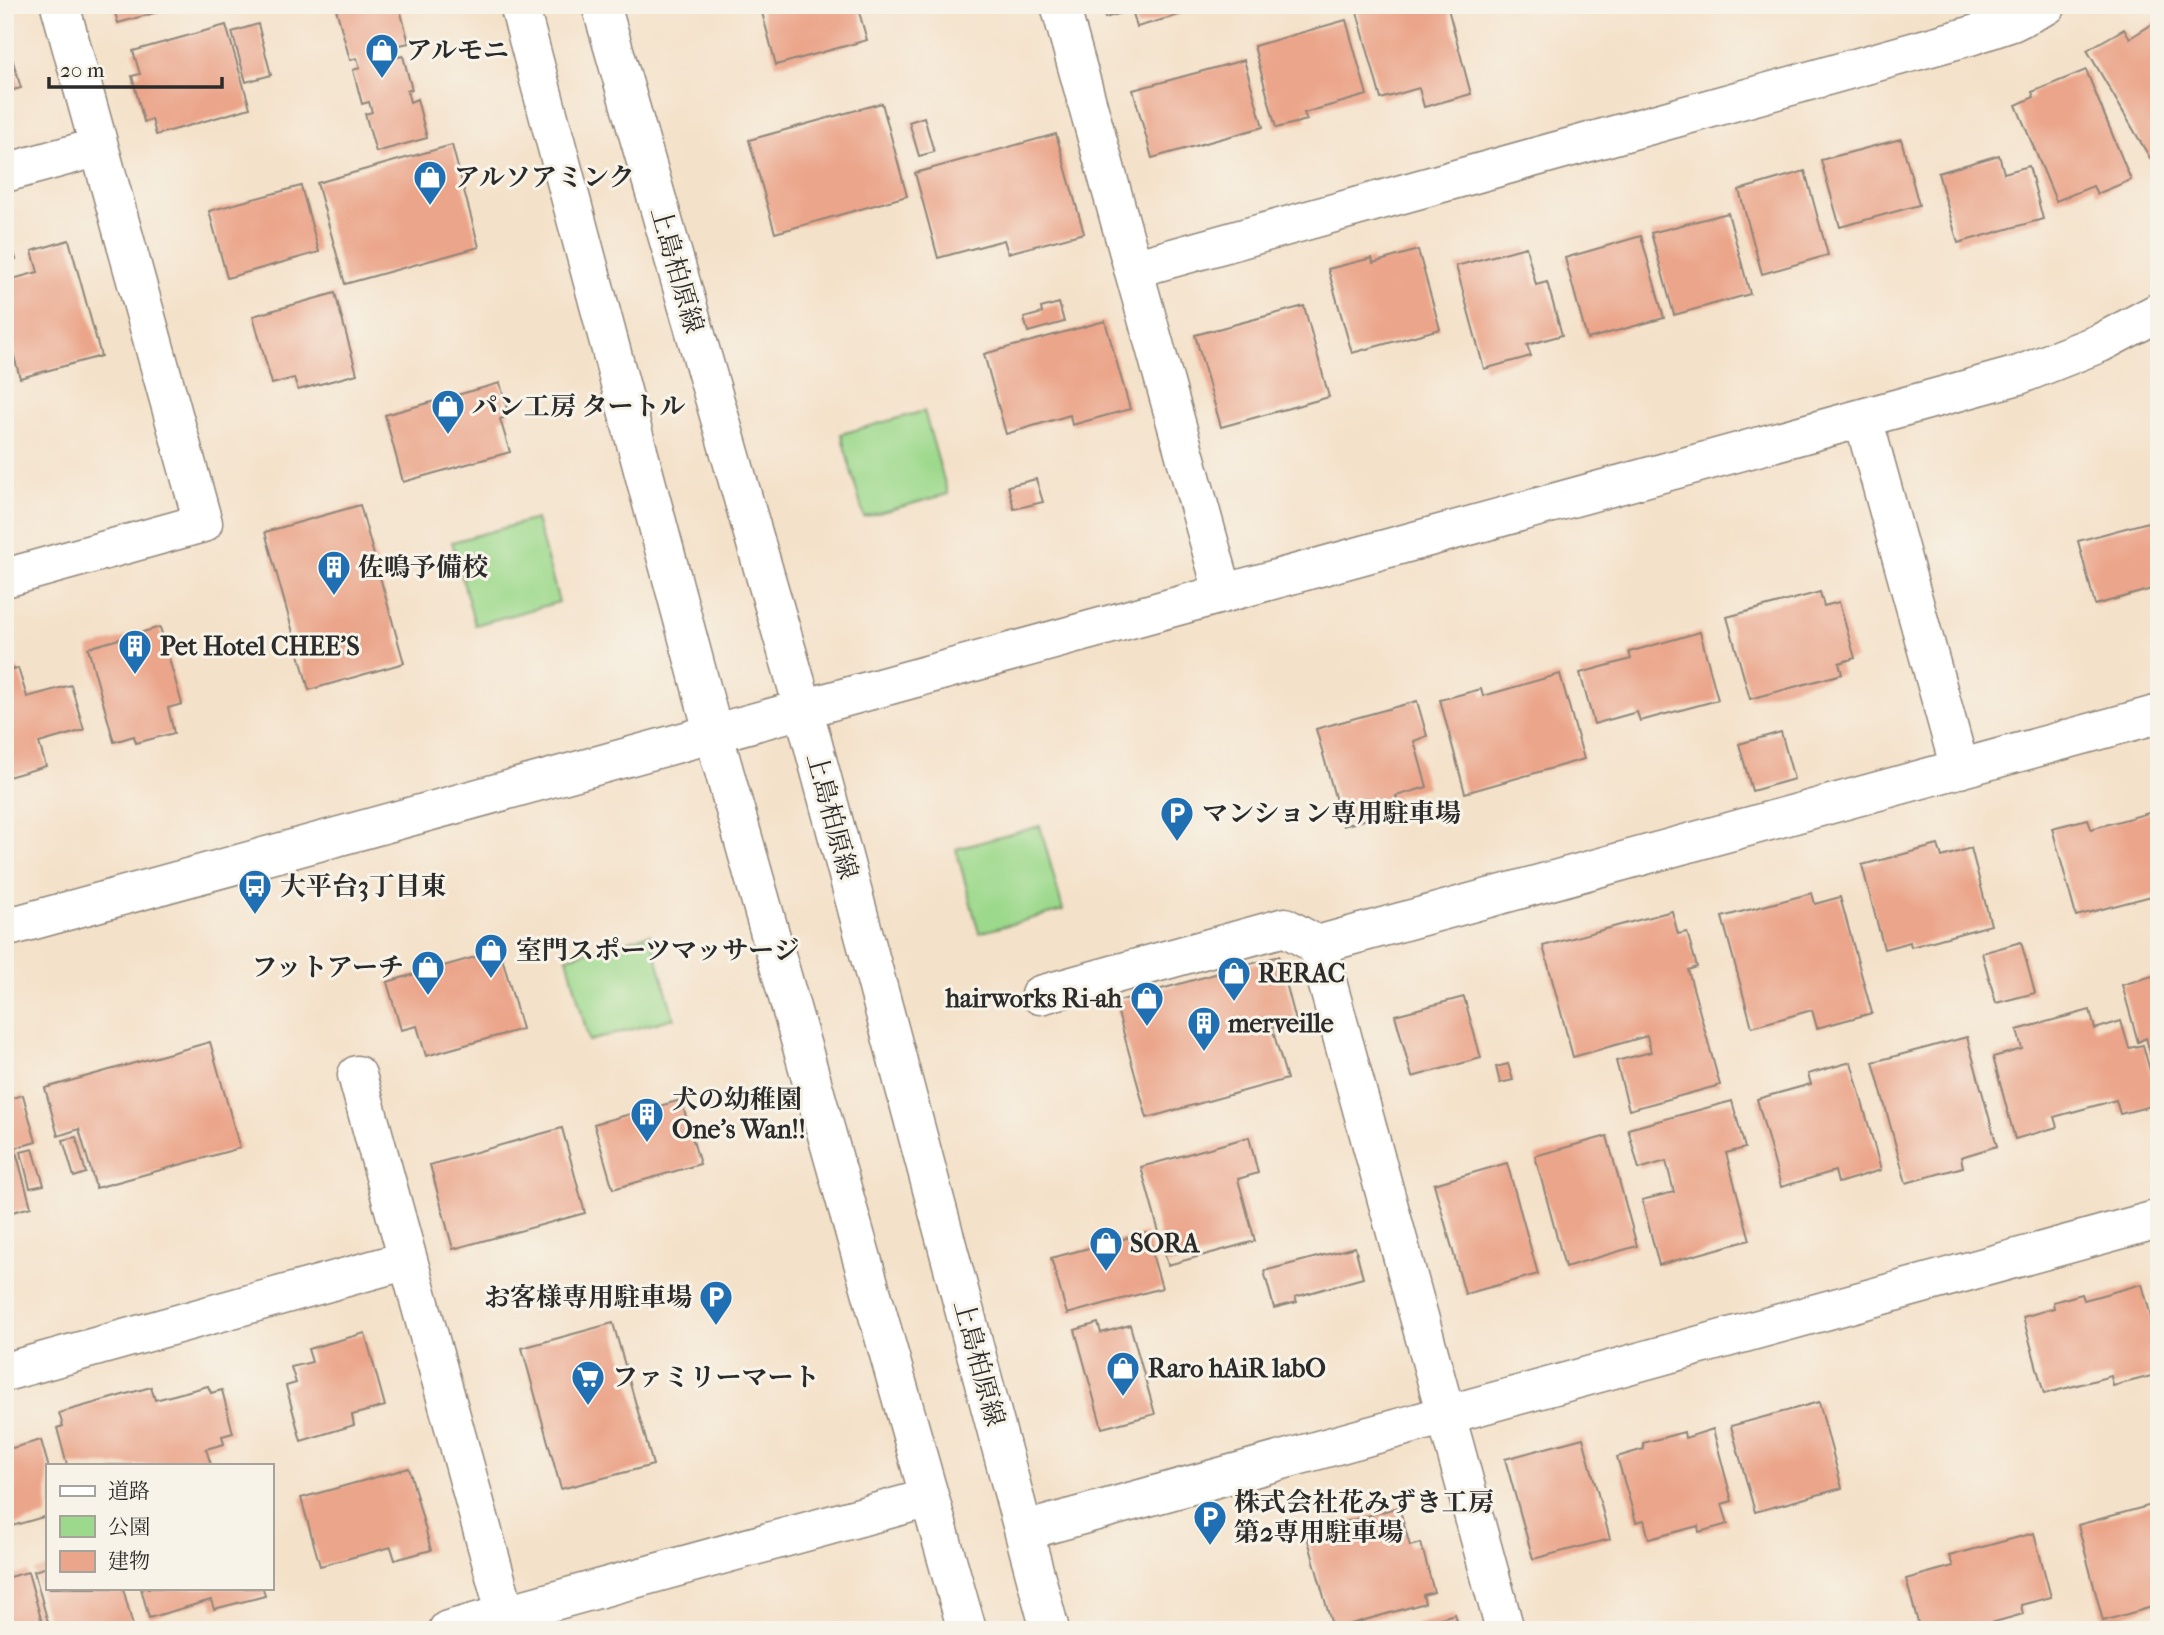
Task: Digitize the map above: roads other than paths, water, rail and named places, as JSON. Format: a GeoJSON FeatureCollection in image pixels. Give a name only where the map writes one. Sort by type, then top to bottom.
{"type":"FeatureCollection","features":[{"type":"Feature","properties":{"kind":"street"},"geometry":{"type":"LineString","coordinates":[[5,578],[203,523],[60,5]]}},
{"type":"Feature","properties":{"kind":"street"},"geometry":{"type":"LineString","coordinates":[[519,5],[713,732],[967,1630]]}},
{"type":"Feature","properties":{"kind":"street","name":"上島柏原線"},"geometry":{"type":"LineString","coordinates":[[601,5],[803,707],[1050,1630]]}},
{"type":"Feature","properties":{"kind":"street"},"geometry":{"type":"LineString","coordinates":[[1060,5],[1223,592]]}},
{"type":"Feature","properties":{"kind":"street"},"geometry":{"type":"LineString","coordinates":[[1133,269],[1970,36],[2012,22],[2047,5]]}},
{"type":"Feature","properties":{"kind":"street"},"geometry":{"type":"LineString","coordinates":[[5,173],[99,147]]}},
{"type":"Feature","properties":{"kind":"street"},"geometry":{"type":"LineString","coordinates":[[5,928],[2019,375],[2100,343],[2159,312]]}},
{"type":"Feature","properties":{"kind":"street"},"geometry":{"type":"LineString","coordinates":[[1863,418],[1960,768]]}},
{"type":"Feature","properties":{"kind":"street"},"geometry":{"type":"LineString","coordinates":[[1040,995],[1285,927],[1317,945],[2159,714]]}},
{"type":"Feature","properties":{"kind":"street"},"geometry":{"type":"LineString","coordinates":[[1317,945],[1505,1630]]}},
{"type":"Feature","properties":{"kind":"street"},"geometry":{"type":"LineString","coordinates":[[357,1075],[508,1622]]}},
{"type":"Feature","properties":{"kind":"street"},"geometry":{"type":"LineString","coordinates":[[1024,1531],[2159,1219]]}},
{"type":"Feature","properties":{"kind":"street"},"geometry":{"type":"LineString","coordinates":[[5,1372],[408,1260]]}},
{"type":"Feature","properties":{"kind":"street"},"geometry":{"type":"LineString","coordinates":[[448,1630],[508,1622],[929,1498]]}},
{"type":"Feature","properties":{"kind":"place","name":"アルモニ"},"geometry":{"type":"Point","coordinates":[382,80]}},
{"type":"Feature","properties":{"kind":"place","name":"アルソアミンク"},"geometry":{"type":"Point","coordinates":[430,207]}},
{"type":"Feature","properties":{"kind":"place","name":"パン工房 タートル"},"geometry":{"type":"Point","coordinates":[448,436]}},
{"type":"Feature","properties":{"kind":"place","name":"佐鳴予備校"},"geometry":{"type":"Point","coordinates":[334,597]}},
{"type":"Feature","properties":{"kind":"place","name":"Pet Hotel CHEE'S"},"geometry":{"type":"Point","coordinates":[135,676]}},
{"type":"Feature","properties":{"kind":"place","name":"マンション専用駐車場"},"geometry":{"type":"Point","coordinates":[1177,843]}},
{"type":"Feature","properties":{"kind":"place","name":"大平台3丁目東"},"geometry":{"type":"Point","coordinates":[255,916]}},
{"type":"Feature","properties":{"kind":"place","name":"室門スポーツマッサージ"},"geometry":{"type":"Point","coordinates":[491,980]}},
{"type":"Feature","properties":{"kind":"place","name":"フットアーチ"},"geometry":{"type":"Point","coordinates":[428,997]}},
{"type":"Feature","properties":{"kind":"place","name":"RERAC"},"geometry":{"type":"Point","coordinates":[1234,1003]}},
{"type":"Feature","properties":{"kind":"place","name":"hairworks Ri-ah"},"geometry":{"type":"Point","coordinates":[1147,1028]}},
{"type":"Feature","properties":{"kind":"place","name":"merveille"},"geometry":{"type":"Point","coordinates":[1204,1053]}},
{"type":"Feature","properties":{"kind":"place","name":"犬の幼稚園 One's Wan!!"},"geometry":{"type":"Point","coordinates":[647,1144]}},
{"type":"Feature","properties":{"kind":"place","name":"SORA"},"geometry":{"type":"Point","coordinates":[1106,1273]}},
{"type":"Feature","properties":{"kind":"place","name":"お客様専用駐車場"},"geometry":{"type":"Point","coordinates":[716,1327]}},
{"type":"Feature","properties":{"kind":"place","name":"Raro hAiR labO"},"geometry":{"type":"Point","coordinates":[1123,1398]}},
{"type":"Feature","properties":{"kind":"place","name":"ファミリーマート"},"geometry":{"type":"Point","coordinates":[588,1407]}},
{"type":"Feature","properties":{"kind":"place","name":"株式会社花みずき工房 第2専用駐車場"},"geometry":{"type":"Point","coordinates":[1210,1547]}}]}
